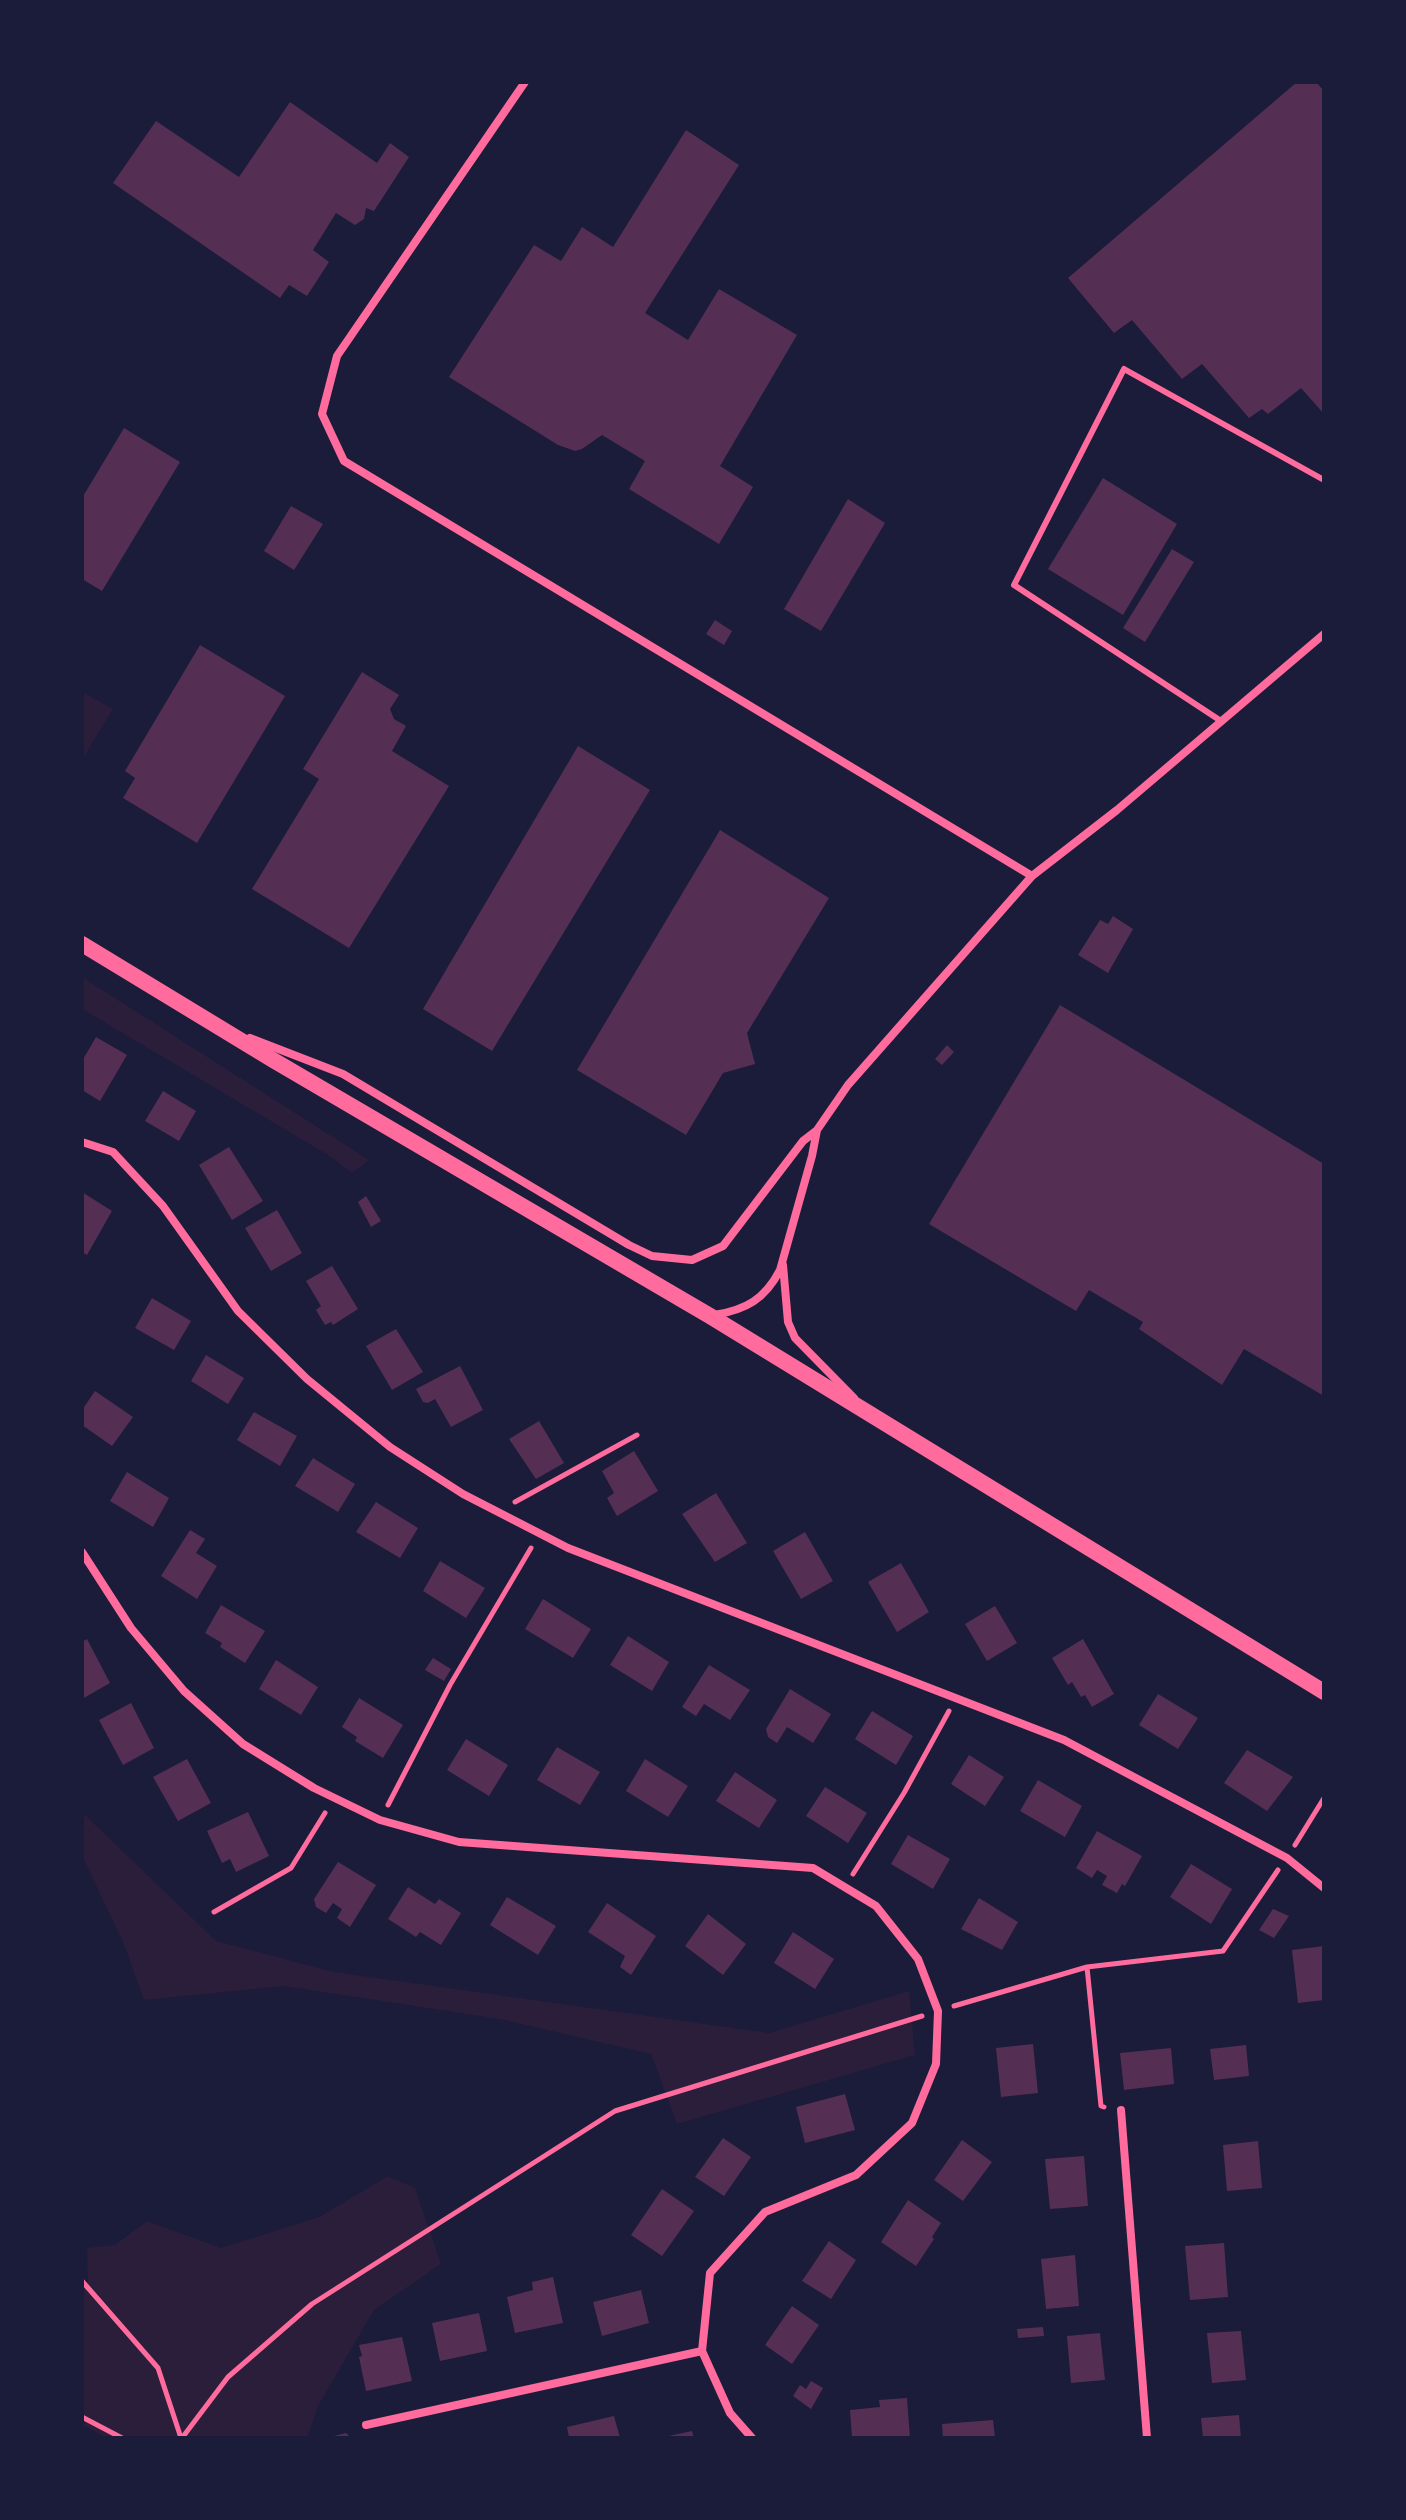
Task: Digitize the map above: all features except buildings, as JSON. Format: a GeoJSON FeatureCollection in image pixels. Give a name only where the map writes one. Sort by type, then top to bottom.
{"type":"FeatureCollection","features":[{"type":"Feature","properties":{"kind":"main road"},"geometry":{"type":"LineString","coordinates":[[82,944],[710,1316],[1324,1692]]}},
{"type":"Feature","properties":{"kind":"street"},"geometry":{"type":"LineString","coordinates":[[525,82],[337,356],[322,414],[344,461],[1032,876]]}},
{"type":"Feature","properties":{"kind":"street"},"geometry":{"type":"LineString","coordinates":[[213,1024],[343,1074],[629,1245],[652,1256],[692,1260],[723,1246],[803,1141],[817,1130],[848,1085],[1032,876],[1117,810],[1324,634]]}},
{"type":"Feature","properties":{"kind":"street"},"geometry":{"type":"LineString","coordinates":[[710,1316],[734,1312],[757,1300],[771,1286],[782,1258],[817,1130]]}},
{"type":"Feature","properties":{"kind":"street"},"geometry":{"type":"LineString","coordinates":[[82,1142],[113,1152],[163,1206],[238,1311],[307,1379],[390,1447],[463,1494],[568,1548],[1064,1740],[1287,1858],[1324,1888]]}},
{"type":"Feature","properties":{"kind":"street"},"geometry":{"type":"LineString","coordinates":[[782,1258],[788,1322],[795,1338],[865,1410]]}},
{"type":"Feature","properties":{"kind":"street"},"geometry":{"type":"LineString","coordinates":[[82,1552],[131,1628],[184,1691],[243,1744],[334,1798],[380,1820],[459,1842],[813,1868],[876,1906],[918,1959],[938,2011],[936,2064],[912,2123],[856,2175],[765,2212],[710,2273],[702,2351],[730,2413],[752,2438]]}},
{"type":"Feature","properties":{"kind":"street"},"geometry":{"type":"LineString","coordinates":[[1121,2110],[1147,2438]]}},
{"type":"Feature","properties":{"kind":"street"},"geometry":{"type":"LineString","coordinates":[[366,2425],[702,2351]]}},
{"type":"Feature","properties":{"kind":"lane"},"geometry":{"type":"LineString","coordinates":[[1221,721],[1014,585],[1124,369],[1324,480]]}},
{"type":"Feature","properties":{"kind":"path"},"geometry":{"type":"LineString","coordinates":[[497,1512],[637,1435]]}},
{"type":"Feature","properties":{"kind":"path"},"geometry":{"type":"LineString","coordinates":[[380,1820],[450,1685],[539,1534]]}},
{"type":"Feature","properties":{"kind":"path"},"geometry":{"type":"LineString","coordinates":[[845,1887],[944,1723],[953,1698]]}},
{"type":"Feature","properties":{"kind":"path"},"geometry":{"type":"LineString","coordinates":[[214,1912],[291,1868],[334,1798]]}},
{"type":"Feature","properties":{"kind":"path"},"geometry":{"type":"LineString","coordinates":[[182,2438],[228,2377],[312,2304],[615,2111],[1087,1967],[1223,1951],[1324,1798]]}},
{"type":"Feature","properties":{"kind":"path"},"geometry":{"type":"LineString","coordinates":[[1087,1967],[1101,2106],[1121,2110]]}},
{"type":"Feature","properties":{"kind":"path"},"geometry":{"type":"LineString","coordinates":[[82,2281],[158,2368],[182,2438]]}},
{"type":"Feature","properties":{"kind":"path"},"geometry":{"type":"LineString","coordinates":[[82,2417],[122,2438]]}},
{"type":"Feature","properties":{"kind":"shaded area"},"geometry":{"type":"Polygon","coordinates":[[[82,694],[113,709],[82,760],[82,694]]]}},
{"type":"Feature","properties":{"kind":"shaded area"},"geometry":{"type":"Polygon","coordinates":[[[82,977],[369,1160],[352,1173],[328,1155],[82,1009],[82,977]]]}},
{"type":"Feature","properties":{"kind":"shaded area"},"geometry":{"type":"Polygon","coordinates":[[[82,1812],[216,1941],[334,1972],[769,2033],[909,1991],[915,2055],[677,2124],[651,2054],[500,2019],[284,1986],[144,2000],[123,1942],[82,1856],[82,1812]]]}},
{"type":"Feature","properties":{"kind":"shaded area"},"geometry":{"type":"Polygon","coordinates":[[[388,2176],[415,2188],[441,2264],[374,2310],[318,2406],[307,2438],[106,2438],[82,2424],[82,2281],[88,2285],[87,2248],[115,2245],[147,2221],[221,2248],[319,2217],[388,2176]]]}}]}
